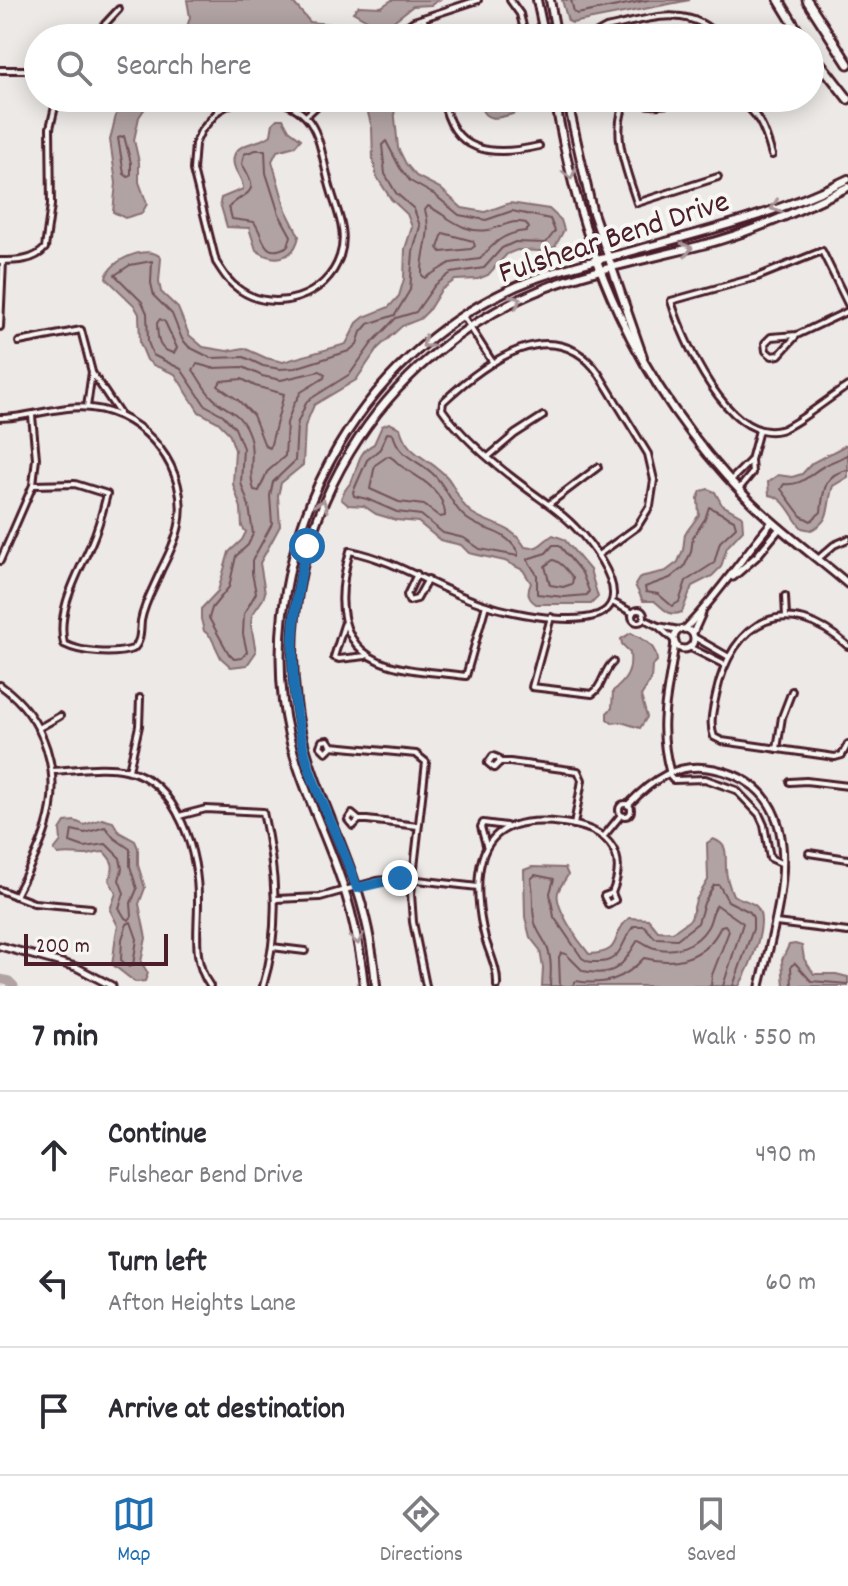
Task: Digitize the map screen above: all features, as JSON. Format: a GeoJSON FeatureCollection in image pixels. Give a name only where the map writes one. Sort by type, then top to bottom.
{"type":"FeatureCollection","features":[{"type":"Feature","properties":{"kind":"main road"},"geometry":{"type":"LineString","coordinates":[[537,0],[542,24]]}},
{"type":"Feature","properties":{"kind":"main road"},"geometry":{"type":"LineString","coordinates":[[550,0],[554,24]]}},
{"type":"Feature","properties":{"kind":"main road"},"geometry":{"type":"LineString","coordinates":[[779,0],[794,24]]}},
{"type":"Feature","properties":{"kind":"main road"},"geometry":{"type":"LineString","coordinates":[[807,0],[822,24]]}},
{"type":"Feature","properties":{"kind":"main road"},"geometry":{"type":"LineString","coordinates":[[824,27],[848,64]]}},
{"type":"Feature","properties":{"kind":"main road"},"geometry":{"type":"LineString","coordinates":[[824,68],[848,99]]}},
{"type":"Feature","properties":{"kind":"main road"},"geometry":{"type":"LineString","coordinates":[[558,112],[570,177],[596,261],[620,321],[690,433],[730,481],[772,522],[848,584]]}},
{"type":"Feature","properties":{"kind":"main road"},"geometry":{"type":"LineString","coordinates":[[570,112],[582,172],[611,269],[644,360]]}},
{"type":"Feature","properties":{"kind":"main road","name":"Fulshear Bend Drive"},"geometry":{"type":"LineString","coordinates":[[364,986],[345,892],[305,793],[294,757],[281,673],[281,627],[287,581],[307,509],[341,440],[369,400],[429,340],[463,316],[528,281],[731,224],[848,179]]}},
{"type":"Feature","properties":{"kind":"main road","name":"Fulshear Bend Drive"},"geometry":{"type":"LineString","coordinates":[[376,986],[369,935],[357,888],[305,754],[293,666],[299,583],[317,517],[352,447],[372,416],[408,376],[470,326],[530,294],[736,235],[848,187]]}},
{"type":"Feature","properties":{"kind":"main road"},"geometry":{"type":"LineString","coordinates":[[731,224],[736,235]]}},
{"type":"Feature","properties":{"kind":"main road"},"geometry":{"type":"LineString","coordinates":[[341,440],[352,447]]}},
{"type":"Feature","properties":{"kind":"main road"},"geometry":{"type":"LineString","coordinates":[[287,581],[299,583]]}},
{"type":"Feature","properties":{"kind":"main road"},"geometry":{"type":"LineString","coordinates":[[294,757],[305,754]]}},
{"type":"Feature","properties":{"kind":"street"},"geometry":{"type":"LineString","coordinates":[[413,24],[478,0]]}},
{"type":"Feature","properties":{"kind":"street"},"geometry":{"type":"LineString","coordinates":[[510,0],[520,14],[522,24]]}},
{"type":"Feature","properties":{"kind":"street"},"geometry":{"type":"LineString","coordinates":[[105,24],[119,9]]}},
{"type":"Feature","properties":{"kind":"street"},"geometry":{"type":"LineString","coordinates":[[631,24],[681,16],[705,24]]}},
{"type":"Feature","properties":{"kind":"street"},"geometry":{"type":"LineString","coordinates":[[423,18],[425,24]]}},
{"type":"Feature","properties":{"kind":"street"},"geometry":{"type":"LineString","coordinates":[[0,70],[24,70]]}},
{"type":"Feature","properties":{"kind":"street"},"geometry":{"type":"LineString","coordinates":[[0,327],[2,261],[37,256],[45,248],[51,205],[50,128],[54,112]]}},
{"type":"Feature","properties":{"kind":"street"},"geometry":{"type":"LineString","coordinates":[[220,112],[209,120],[195,144],[193,170],[216,262],[240,291],[266,301],[292,300],[317,288],[335,268],[343,244],[324,151],[306,116],[300,112]]}},
{"type":"Feature","properties":{"kind":"street"},"geometry":{"type":"LineString","coordinates":[[306,116],[310,112]]}},
{"type":"Feature","properties":{"kind":"street"},"geometry":{"type":"LineString","coordinates":[[448,112],[454,131],[472,146],[496,152],[539,146]]}},
{"type":"Feature","properties":{"kind":"street"},"geometry":{"type":"LineString","coordinates":[[621,112],[619,129],[637,203],[718,177]]}},
{"type":"Feature","properties":{"kind":"street"},"geometry":{"type":"LineString","coordinates":[[755,112],[762,123],[772,155]]}},
{"type":"Feature","properties":{"kind":"street"},"geometry":{"type":"LineString","coordinates":[[848,304],[822,251],[757,277],[671,301],[684,337],[716,391],[739,420],[759,430],[784,428],[848,386]]}},
{"type":"Feature","properties":{"kind":"street"},"geometry":{"type":"LineString","coordinates":[[797,335],[779,355],[772,356],[766,351],[765,343],[771,337],[797,335],[848,311]]}},
{"type":"Feature","properties":{"kind":"street"},"geometry":{"type":"LineString","coordinates":[[463,316],[493,363]]}},
{"type":"Feature","properties":{"kind":"street"},"geometry":{"type":"LineString","coordinates":[[19,342],[81,330],[92,372],[103,393],[122,416],[151,437],[164,452],[178,485],[180,525],[145,606],[139,639],[133,649],[109,652],[75,649],[64,644],[62,633],[76,574],[101,519],[107,494],[75,484],[33,485]]}},
{"type":"Feature","properties":{"kind":"street"},"geometry":{"type":"LineString","coordinates":[[368,656],[350,636],[345,624],[341,588],[350,551],[380,559],[486,605],[520,614],[592,618],[602,614],[612,602],[612,583],[598,555],[577,529],[488,457],[444,412],[442,405],[446,400],[493,363],[527,346],[553,344],[575,351],[594,367],[648,454],[653,470],[653,494],[645,517],[631,533],[598,555]]}},
{"type":"Feature","properties":{"kind":"street"},"geometry":{"type":"LineString","coordinates":[[87,407],[92,372]]}},
{"type":"Feature","properties":{"kind":"street"},"geometry":{"type":"LineString","coordinates":[[0,418],[87,407],[122,416]]}},
{"type":"Feature","properties":{"kind":"street"},"geometry":{"type":"LineString","coordinates":[[0,561],[33,485],[36,458],[32,416]]}},
{"type":"Feature","properties":{"kind":"street"},"geometry":{"type":"LineString","coordinates":[[488,457],[543,416]]}},
{"type":"Feature","properties":{"kind":"street"},"geometry":{"type":"LineString","coordinates":[[730,481],[751,460],[759,430]]}},
{"type":"Feature","properties":{"kind":"street"},"geometry":{"type":"LineString","coordinates":[[738,489],[750,477],[753,467],[751,460]]}},
{"type":"Feature","properties":{"kind":"street"},"geometry":{"type":"LineString","coordinates":[[549,504],[598,467]]}},
{"type":"Feature","properties":{"kind":"street"},"geometry":{"type":"LineString","coordinates":[[727,583],[749,549],[772,522]]}},
{"type":"Feature","properties":{"kind":"street"},"geometry":{"type":"LineString","coordinates":[[780,528],[757,556],[682,629],[675,642],[662,728],[668,774],[673,780],[705,779],[736,790],[759,814],[770,858],[783,864]]}},
{"type":"Feature","properties":{"kind":"street"},"geometry":{"type":"LineString","coordinates":[[818,559],[834,545],[848,539]]}},
{"type":"Feature","properties":{"kind":"street"},"geometry":{"type":"LineString","coordinates":[[417,574],[407,595],[409,601],[417,599],[428,579]]}},
{"type":"Feature","properties":{"kind":"street"},"geometry":{"type":"LineString","coordinates":[[785,596],[786,617]]}},
{"type":"Feature","properties":{"kind":"street"},"geometry":{"type":"LineString","coordinates":[[612,602],[633,613],[635,621],[644,619],[658,626],[679,647],[725,665]]}},
{"type":"Feature","properties":{"kind":"street"},"geometry":{"type":"LineString","coordinates":[[345,624],[334,657],[368,656],[392,666],[466,676],[486,605]]}},
{"type":"Feature","properties":{"kind":"street"},"geometry":{"type":"LineString","coordinates":[[671,667],[688,648],[702,612]]}},
{"type":"Feature","properties":{"kind":"street"},"geometry":{"type":"LineString","coordinates":[[551,617],[532,687],[592,694],[598,691],[604,673],[613,662]]}},
{"type":"Feature","properties":{"kind":"street"},"geometry":{"type":"LineString","coordinates":[[848,646],[815,621],[786,617],[766,621],[748,631],[725,665],[711,723],[714,737],[722,741],[835,757],[842,755],[848,744]]}},
{"type":"Feature","properties":{"kind":"street"},"geometry":{"type":"LineString","coordinates":[[658,626],[682,629],[729,657]]}},
{"type":"Feature","properties":{"kind":"street"},"geometry":{"type":"LineString","coordinates":[[0,685],[22,703],[39,728],[52,771],[47,826],[15,896]]}},
{"type":"Feature","properties":{"kind":"street"},"geometry":{"type":"LineString","coordinates":[[777,749],[782,717],[792,691]]}},
{"type":"Feature","properties":{"kind":"street"},"geometry":{"type":"LineString","coordinates":[[129,770],[137,736],[140,698]]}},
{"type":"Feature","properties":{"kind":"street"},"geometry":{"type":"LineString","coordinates":[[39,728],[60,716]]}},
{"type":"Feature","properties":{"kind":"street"},"geometry":{"type":"LineString","coordinates":[[332,746],[416,754],[424,759],[427,768],[412,878],[412,916],[426,986]]}},
{"type":"Feature","properties":{"kind":"street"},"geometry":{"type":"LineString","coordinates":[[500,762],[573,770],[582,776]]}},
{"type":"Feature","properties":{"kind":"street"},"geometry":{"type":"LineString","coordinates":[[604,836],[621,815],[620,807],[628,805],[655,779],[670,772],[707,767],[734,775],[757,791],[778,823],[783,864],[776,923],[760,986]]}},
{"type":"Feature","properties":{"kind":"street"},"geometry":{"type":"LineString","coordinates":[[52,771],[129,770],[157,788],[179,816],[197,877],[197,958],[210,986]]}},
{"type":"Feature","properties":{"kind":"street"},"geometry":{"type":"LineString","coordinates":[[582,776],[588,774]]}},
{"type":"Feature","properties":{"kind":"street"},"geometry":{"type":"LineString","coordinates":[[574,825],[582,776]]}},
{"type":"Feature","properties":{"kind":"street"},"geometry":{"type":"LineString","coordinates":[[790,782],[848,786]]}},
{"type":"Feature","properties":{"kind":"street"},"geometry":{"type":"LineString","coordinates":[[179,816],[206,809],[263,812],[276,899],[272,947],[263,986]]}},
{"type":"Feature","properties":{"kind":"street"},"geometry":{"type":"LineString","coordinates":[[359,820],[418,826]]}},
{"type":"Feature","properties":{"kind":"street"},"geometry":{"type":"LineString","coordinates":[[497,986],[496,969],[482,922],[479,887],[480,866],[495,836],[509,826],[531,820],[591,829],[604,836],[613,849],[618,865],[617,882],[612,893]]}},
{"type":"Feature","properties":{"kind":"street"},"geometry":{"type":"LineString","coordinates":[[486,849],[481,827],[484,823],[509,826]]}},
{"type":"Feature","properties":{"kind":"street"},"geometry":{"type":"LineString","coordinates":[[809,853],[848,859]]}},
{"type":"Feature","properties":{"kind":"street"},"geometry":{"type":"LineString","coordinates":[[276,899],[308,899],[388,879],[412,878],[479,887]]}},
{"type":"Feature","properties":{"kind":"street"},"geometry":{"type":"LineString","coordinates":[[0,890],[55,907],[91,908]]}},
{"type":"Feature","properties":{"kind":"street"},"geometry":{"type":"LineString","coordinates":[[776,923],[848,932]]}},
{"type":"Feature","properties":{"kind":"street"},"geometry":{"type":"LineString","coordinates":[[0,946],[76,967],[112,986]]}},
{"type":"Feature","properties":{"kind":"street"},"geometry":{"type":"LineString","coordinates":[[272,947],[305,951]]}},
{"type":"Feature","properties":{"kind":"water"},"geometry":{"type":"Polygon","coordinates":[[[187,0],[291,0],[310,22],[328,24],[188,24],[187,0]]]}},
{"type":"Feature","properties":{"kind":"water"},"geometry":{"type":"Polygon","coordinates":[[[392,0],[439,0],[431,5],[413,6],[390,24],[370,24],[353,12],[359,6],[381,7],[392,0]]]}},
{"type":"Feature","properties":{"kind":"water"},"geometry":{"type":"Polygon","coordinates":[[[562,0],[690,0],[572,23],[568,21],[562,0]]]}},
{"type":"Feature","properties":{"kind":"water"},"geometry":{"type":"Polygon","coordinates":[[[117,112],[142,112],[134,140],[139,182],[147,204],[142,213],[125,218],[113,212],[116,183],[110,140],[117,112]]]}},
{"type":"Feature","properties":{"kind":"water"},"geometry":{"type":"Polygon","coordinates":[[[368,112],[394,112],[398,148],[406,164],[416,176],[440,188],[462,208],[485,212],[510,203],[549,209],[561,220],[564,230],[555,247],[540,251],[517,250],[507,254],[488,275],[478,279],[455,280],[441,290],[420,319],[402,326],[378,348],[356,380],[314,405],[305,426],[303,465],[281,483],[278,496],[280,526],[260,563],[265,593],[252,615],[256,652],[247,665],[231,667],[221,658],[211,637],[204,631],[201,609],[218,591],[229,552],[246,532],[242,527],[241,508],[233,484],[235,450],[229,433],[218,422],[199,412],[175,374],[147,360],[140,343],[139,314],[106,278],[114,265],[130,256],[148,252],[161,258],[161,292],[178,308],[189,335],[203,347],[227,351],[244,348],[283,362],[346,344],[357,323],[389,307],[399,296],[404,279],[405,249],[412,227],[407,214],[391,199],[377,177],[368,112]]]}},
{"type":"Feature","properties":{"kind":"water"},"geometry":{"type":"Polygon","coordinates":[[[484,112],[516,112],[493,118],[484,112]]]}},
{"type":"Feature","properties":{"kind":"water"},"geometry":{"type":"Polygon","coordinates":[[[277,119],[283,119],[289,130],[301,139],[295,146],[277,151],[272,161],[286,210],[299,236],[293,250],[276,258],[256,250],[249,228],[227,227],[220,203],[221,198],[243,189],[234,165],[236,152],[271,135],[277,119]]]}},
{"type":"Feature","properties":{"kind":"water"},"geometry":{"type":"Polygon","coordinates":[[[389,423],[400,428],[413,451],[447,477],[472,513],[507,529],[525,547],[538,546],[553,535],[564,539],[590,570],[598,597],[591,604],[536,604],[529,597],[531,583],[523,570],[505,561],[469,553],[461,545],[440,540],[418,522],[396,520],[376,514],[364,506],[348,505],[341,499],[361,456],[374,444],[382,426],[389,423]]]}},
{"type":"Feature","properties":{"kind":"water"},"geometry":{"type":"Polygon","coordinates":[[[848,444],[848,477],[833,486],[823,522],[811,530],[802,528],[780,499],[769,495],[768,482],[778,475],[792,477],[802,474],[812,463],[848,444]]]}},
{"type":"Feature","properties":{"kind":"water"},"geometry":{"type":"Polygon","coordinates":[[[708,489],[715,492],[722,505],[742,516],[743,530],[727,547],[721,567],[712,576],[692,586],[682,612],[670,613],[654,601],[643,601],[635,585],[640,577],[666,571],[678,562],[685,534],[699,515],[698,498],[701,491],[708,489]]]}},
{"type":"Feature","properties":{"kind":"water"},"geometry":{"type":"Polygon","coordinates":[[[631,633],[652,647],[657,661],[652,666],[651,680],[641,696],[647,717],[640,728],[621,722],[612,723],[607,719],[607,713],[612,708],[613,691],[625,679],[630,665],[630,653],[621,639],[631,633]]]}},
{"type":"Feature","properties":{"kind":"water"},"geometry":{"type":"Polygon","coordinates":[[[102,819],[113,822],[119,832],[135,841],[138,848],[138,865],[145,888],[139,904],[146,938],[141,962],[148,973],[145,981],[135,982],[112,964],[118,926],[110,910],[116,893],[109,880],[113,868],[110,859],[104,852],[58,855],[54,850],[61,841],[60,830],[65,822],[75,821],[84,825],[102,819]]]}},
{"type":"Feature","properties":{"kind":"water"},"geometry":{"type":"Polygon","coordinates":[[[713,839],[725,850],[727,875],[733,895],[756,906],[760,913],[760,934],[739,986],[542,986],[540,950],[530,937],[525,917],[524,870],[532,867],[565,868],[568,875],[558,892],[560,906],[568,924],[589,954],[600,953],[612,947],[629,918],[648,919],[658,931],[673,932],[691,919],[696,900],[708,880],[707,843],[713,839]]]}},
{"type":"Feature","properties":{"kind":"water"},"geometry":{"type":"Polygon","coordinates":[[[789,945],[802,946],[804,959],[814,974],[848,977],[848,986],[784,986],[782,960],[789,945]]]}},
{"type":"Feature","properties":{"kind":"waterway"},"geometry":{"type":"LineString","coordinates":[[0,979],[14,986]]}},
{"type":"Feature","properties":{"kind":"route"},"geometry":{"type":"LineString","coordinates":[[307,546],[294,621],[293,677],[308,763],[357,888],[400,878]]}}]}
